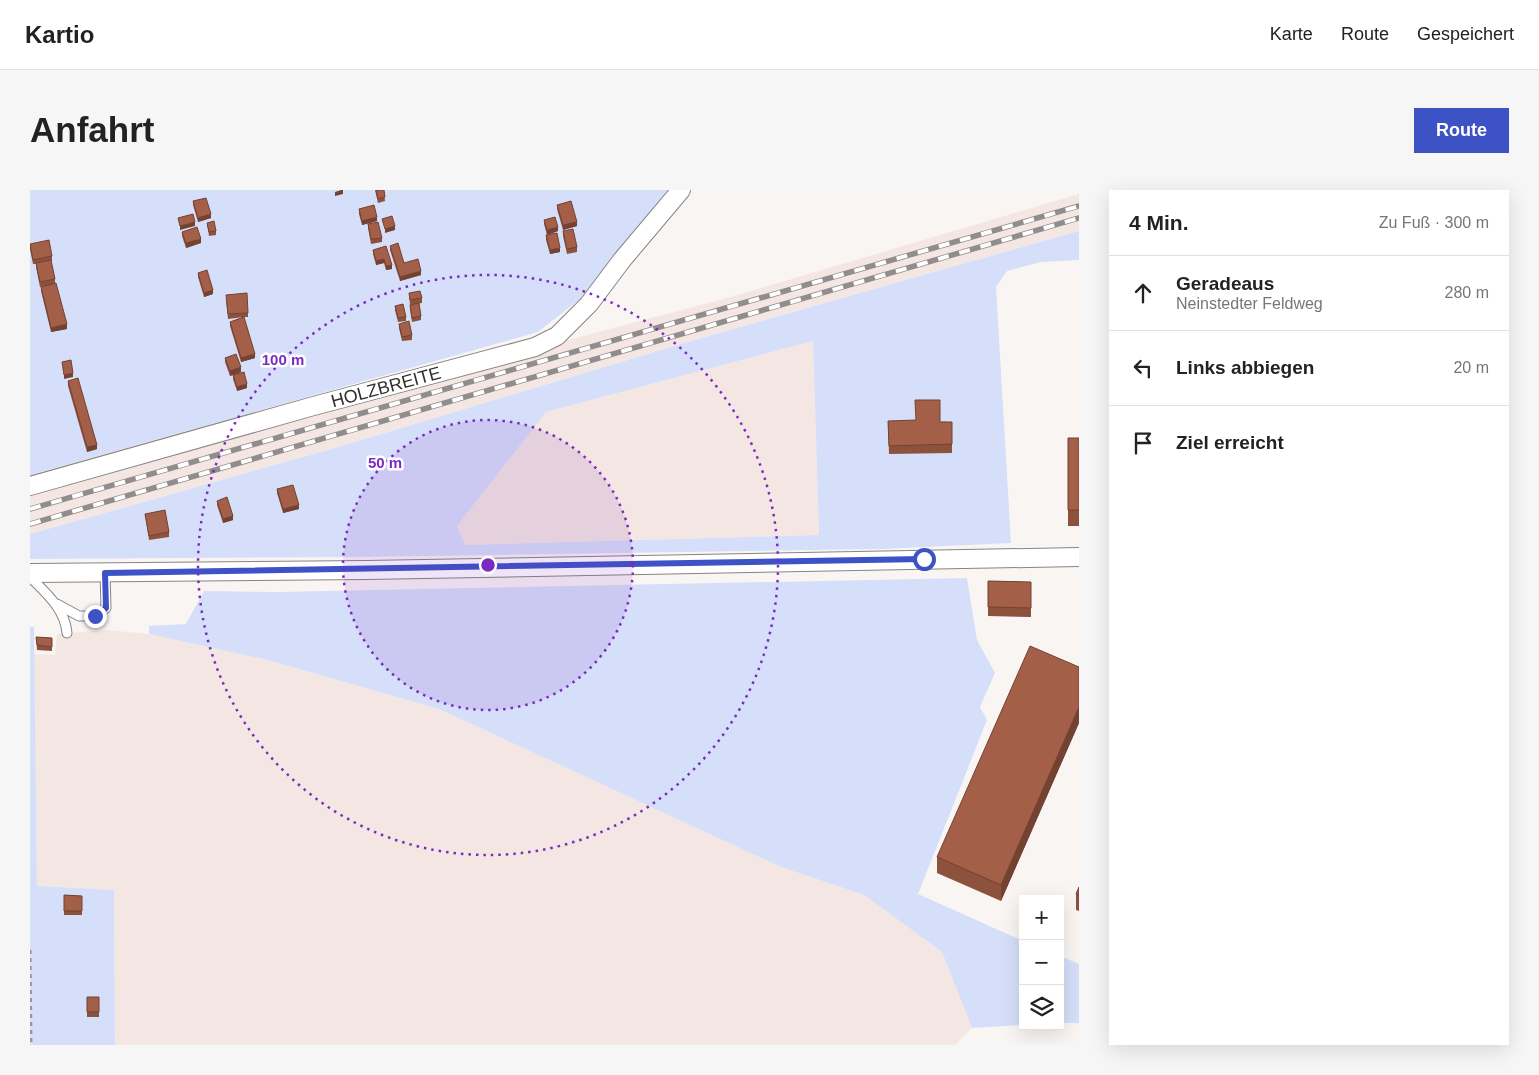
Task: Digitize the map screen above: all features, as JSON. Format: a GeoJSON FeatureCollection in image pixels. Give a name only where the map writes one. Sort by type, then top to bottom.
{"type":"FeatureCollection","features":[{"type":"Feature","properties":{"kind":"street","name":"HOLZBREITE"},"geometry":{"type":"LineString","coordinates":[[30,486],[310,407],[535,347],[557,336],[589,304],[622,260],[681,190]]}},
{"type":"Feature","properties":{"kind":"street"},"geometry":{"type":"LineString","coordinates":[[30,573],[1079,557]]}},
{"type":"Feature","properties":{"kind":"lane"},"geometry":{"type":"LineString","coordinates":[[30,577],[57,604],[79,616],[95,616],[106,608],[105,573]]}},
{"type":"Feature","properties":{"kind":"lane"},"geometry":{"type":"LineString","coordinates":[[57,604],[67,626],[67,633]]}},
{"type":"Feature","properties":{"kind":"path"},"geometry":{"type":"LineString","coordinates":[[30,950],[31,1045]]}},
{"type":"Feature","properties":{"kind":"shaded area"},"geometry":{"type":"Polygon","coordinates":[[[30,190],[673,190],[580,299],[538,332],[30,475],[30,190]]]}},
{"type":"Feature","properties":{"kind":"shaded area"},"geometry":{"type":"Polygon","coordinates":[[[1079,194],[1079,231],[691,341],[328,450],[30,534],[30,496],[568,340],[727,298],[1079,194]]]}},
{"type":"Feature","properties":{"kind":"shaded area"},"geometry":{"type":"Polygon","coordinates":[[[1079,231],[1079,260],[1041,262],[1007,271],[996,287],[1011,543],[882,549],[354,557],[30,559],[30,534],[328,450],[691,341],[1079,231]],[[813,341],[546,412],[457,526],[465,545],[819,535],[813,341]]]}},
{"type":"Feature","properties":{"kind":"shaded area"},"geometry":{"type":"Polygon","coordinates":[[[813,341],[819,535],[465,545],[457,526],[546,412],[813,341]]]}},
{"type":"Feature","properties":{"kind":"shaded area"},"geometry":{"type":"Polygon","coordinates":[[[967,578],[977,640],[995,673],[980,707],[987,720],[918,894],[1019,939],[1019,1025],[972,1028],[942,952],[864,895],[781,867],[439,709],[268,660],[149,634],[149,626],[186,624],[204,591],[278,592],[967,578]]]}},
{"type":"Feature","properties":{"kind":"shaded area"},"geometry":{"type":"Polygon","coordinates":[[[30,627],[34,627],[37,886],[114,890],[115,1045],[30,1045],[30,627]]]}},
{"type":"Feature","properties":{"kind":"shaded area"},"geometry":{"type":"Polygon","coordinates":[[[107,630],[149,634],[268,660],[439,709],[781,867],[864,895],[942,952],[972,1028],[955,1045],[115,1045],[114,890],[37,886],[34,654],[55,655],[57,634],[107,630]]]}},
{"type":"Feature","properties":{"kind":"shaded area"},"geometry":{"type":"Polygon","coordinates":[[[1064,958],[1079,964],[1079,1023],[1064,1023],[1064,958]]]}},
{"type":"Feature","properties":{"kind":"building"},"geometry":{"type":"Polygon","coordinates":[[[376,190],[384,190],[385,197],[378,199],[376,190]]]}},
{"type":"Feature","properties":{"kind":"building"},"geometry":{"type":"Polygon","coordinates":[[[206,198],[211,214],[198,218],[193,201],[206,198]]]}},
{"type":"Feature","properties":{"kind":"building"},"geometry":{"type":"Polygon","coordinates":[[[571,201],[577,222],[563,225],[557,205],[571,201]]]}},
{"type":"Feature","properties":{"kind":"building"},"geometry":{"type":"Polygon","coordinates":[[[374,205],[377,217],[362,221],[359,209],[374,205]]]}},
{"type":"Feature","properties":{"kind":"building"},"geometry":{"type":"Polygon","coordinates":[[[193,214],[195,222],[180,226],[178,218],[193,214]]]}},
{"type":"Feature","properties":{"kind":"building"},"geometry":{"type":"Polygon","coordinates":[[[392,216],[395,226],[385,229],[382,219],[392,216]]]}},
{"type":"Feature","properties":{"kind":"building"},"geometry":{"type":"Polygon","coordinates":[[[555,217],[558,227],[547,230],[544,220],[555,217]]]}},
{"type":"Feature","properties":{"kind":"building"},"geometry":{"type":"Polygon","coordinates":[[[214,221],[216,231],[209,232],[207,223],[214,221]]]}},
{"type":"Feature","properties":{"kind":"building"},"geometry":{"type":"Polygon","coordinates":[[[378,222],[382,238],[371,239],[368,224],[378,222]]]}},
{"type":"Feature","properties":{"kind":"building"},"geometry":{"type":"Polygon","coordinates":[[[197,227],[201,239],[186,243],[182,232],[197,227]]]}},
{"type":"Feature","properties":{"kind":"building"},"geometry":{"type":"Polygon","coordinates":[[[573,229],[577,247],[567,249],[563,231],[573,229]]]}},
{"type":"Feature","properties":{"kind":"building"},"geometry":{"type":"Polygon","coordinates":[[[557,233],[560,248],[550,250],[546,235],[557,233]]]}},
{"type":"Feature","properties":{"kind":"building"},"geometry":{"type":"Polygon","coordinates":[[[49,240],[52,256],[33,260],[30,244],[49,240]]]}},
{"type":"Feature","properties":{"kind":"building"},"geometry":{"type":"Polygon","coordinates":[[[398,243],[404,263],[418,259],[421,271],[400,277],[390,246],[398,243]]]}},
{"type":"Feature","properties":{"kind":"building"},"geometry":{"type":"Polygon","coordinates":[[[386,246],[392,265],[386,266],[384,259],[376,261],[373,250],[386,246]]]}},
{"type":"Feature","properties":{"kind":"building"},"geometry":{"type":"Polygon","coordinates":[[[51,260],[55,279],[40,282],[36,263],[51,260]]]}},
{"type":"Feature","properties":{"kind":"building"},"geometry":{"type":"Polygon","coordinates":[[[207,270],[213,290],[204,293],[198,273],[207,270]]]}},
{"type":"Feature","properties":{"kind":"building"},"geometry":{"type":"Polygon","coordinates":[[[56,283],[67,324],[51,328],[41,287],[56,283]]]}},
{"type":"Feature","properties":{"kind":"building"},"geometry":{"type":"Polygon","coordinates":[[[420,291],[422,298],[410,300],[409,293],[420,291]]]}},
{"type":"Feature","properties":{"kind":"building"},"geometry":{"type":"Polygon","coordinates":[[[247,293],[248,313],[228,314],[226,295],[247,293]]]}},
{"type":"Feature","properties":{"kind":"building"},"geometry":{"type":"Polygon","coordinates":[[[419,303],[421,316],[412,318],[410,305],[419,303]]]}},
{"type":"Feature","properties":{"kind":"building"},"geometry":{"type":"Polygon","coordinates":[[[403,304],[406,317],[398,318],[395,306],[403,304]]]}},
{"type":"Feature","properties":{"kind":"building"},"geometry":{"type":"Polygon","coordinates":[[[244,317],[255,354],[241,358],[230,322],[244,317]]]}},
{"type":"Feature","properties":{"kind":"building"},"geometry":{"type":"Polygon","coordinates":[[[409,321],[412,335],[402,337],[399,324],[409,321]]]}},
{"type":"Feature","properties":{"kind":"building"},"geometry":{"type":"Polygon","coordinates":[[[236,354],[241,367],[230,371],[225,358],[236,354]]]}},
{"type":"Feature","properties":{"kind":"building"},"geometry":{"type":"Polygon","coordinates":[[[71,360],[73,373],[64,375],[62,362],[71,360]]]}},
{"type":"Feature","properties":{"kind":"building"},"geometry":{"type":"Polygon","coordinates":[[[244,372],[247,384],[237,387],[233,375],[244,372]]]}},
{"type":"Feature","properties":{"kind":"building"},"geometry":{"type":"Polygon","coordinates":[[[78,378],[97,445],[87,447],[68,381],[78,378]]]}},
{"type":"Feature","properties":{"kind":"building"},"geometry":{"type":"Polygon","coordinates":[[[915,400],[940,400],[940,422],[952,422],[952,444],[889,446],[888,421],[916,420],[915,400]]]}},
{"type":"Feature","properties":{"kind":"building"},"geometry":{"type":"Polygon","coordinates":[[[1068,438],[1079,438],[1079,510],[1068,510],[1068,438]]]}},
{"type":"Feature","properties":{"kind":"building"},"geometry":{"type":"Polygon","coordinates":[[[293,485],[299,505],[283,509],[277,489],[293,485]]]}},
{"type":"Feature","properties":{"kind":"building"},"geometry":{"type":"Polygon","coordinates":[[[227,497],[233,516],[223,519],[217,501],[227,497]]]}},
{"type":"Feature","properties":{"kind":"building"},"geometry":{"type":"Polygon","coordinates":[[[165,510],[169,532],[149,536],[145,514],[165,510]]]}},
{"type":"Feature","properties":{"kind":"building"},"geometry":{"type":"Polygon","coordinates":[[[988,581],[1031,582],[1031,608],[988,607],[988,581]]]}},
{"type":"Feature","properties":{"kind":"building"},"geometry":{"type":"Polygon","coordinates":[[[36,637],[52,638],[52,647],[37,645],[36,637]]]}},
{"type":"Feature","properties":{"kind":"building"},"geometry":{"type":"Polygon","coordinates":[[[1030,646],[1079,667],[1079,707],[1001,885],[937,857],[1030,646]]]}},
{"type":"Feature","properties":{"kind":"building"},"geometry":{"type":"Polygon","coordinates":[[[64,895],[82,896],[82,911],[64,911],[64,895]]]}},
{"type":"Feature","properties":{"kind":"building"},"geometry":{"type":"Polygon","coordinates":[[[87,997],[99,997],[99,1012],[87,1012],[87,997]]]}},
{"type":"Feature","properties":{"kind":"railway"},"geometry":{"type":"LineString","coordinates":[[30,509],[1079,206]]}},
{"type":"Feature","properties":{"kind":"railway"},"geometry":{"type":"LineString","coordinates":[[30,524],[1079,218]]}},
{"type":"Feature","properties":{"kind":"route"},"geometry":{"type":"LineString","coordinates":[[95,616],[106,608],[105,573],[924,559]]}}]}
